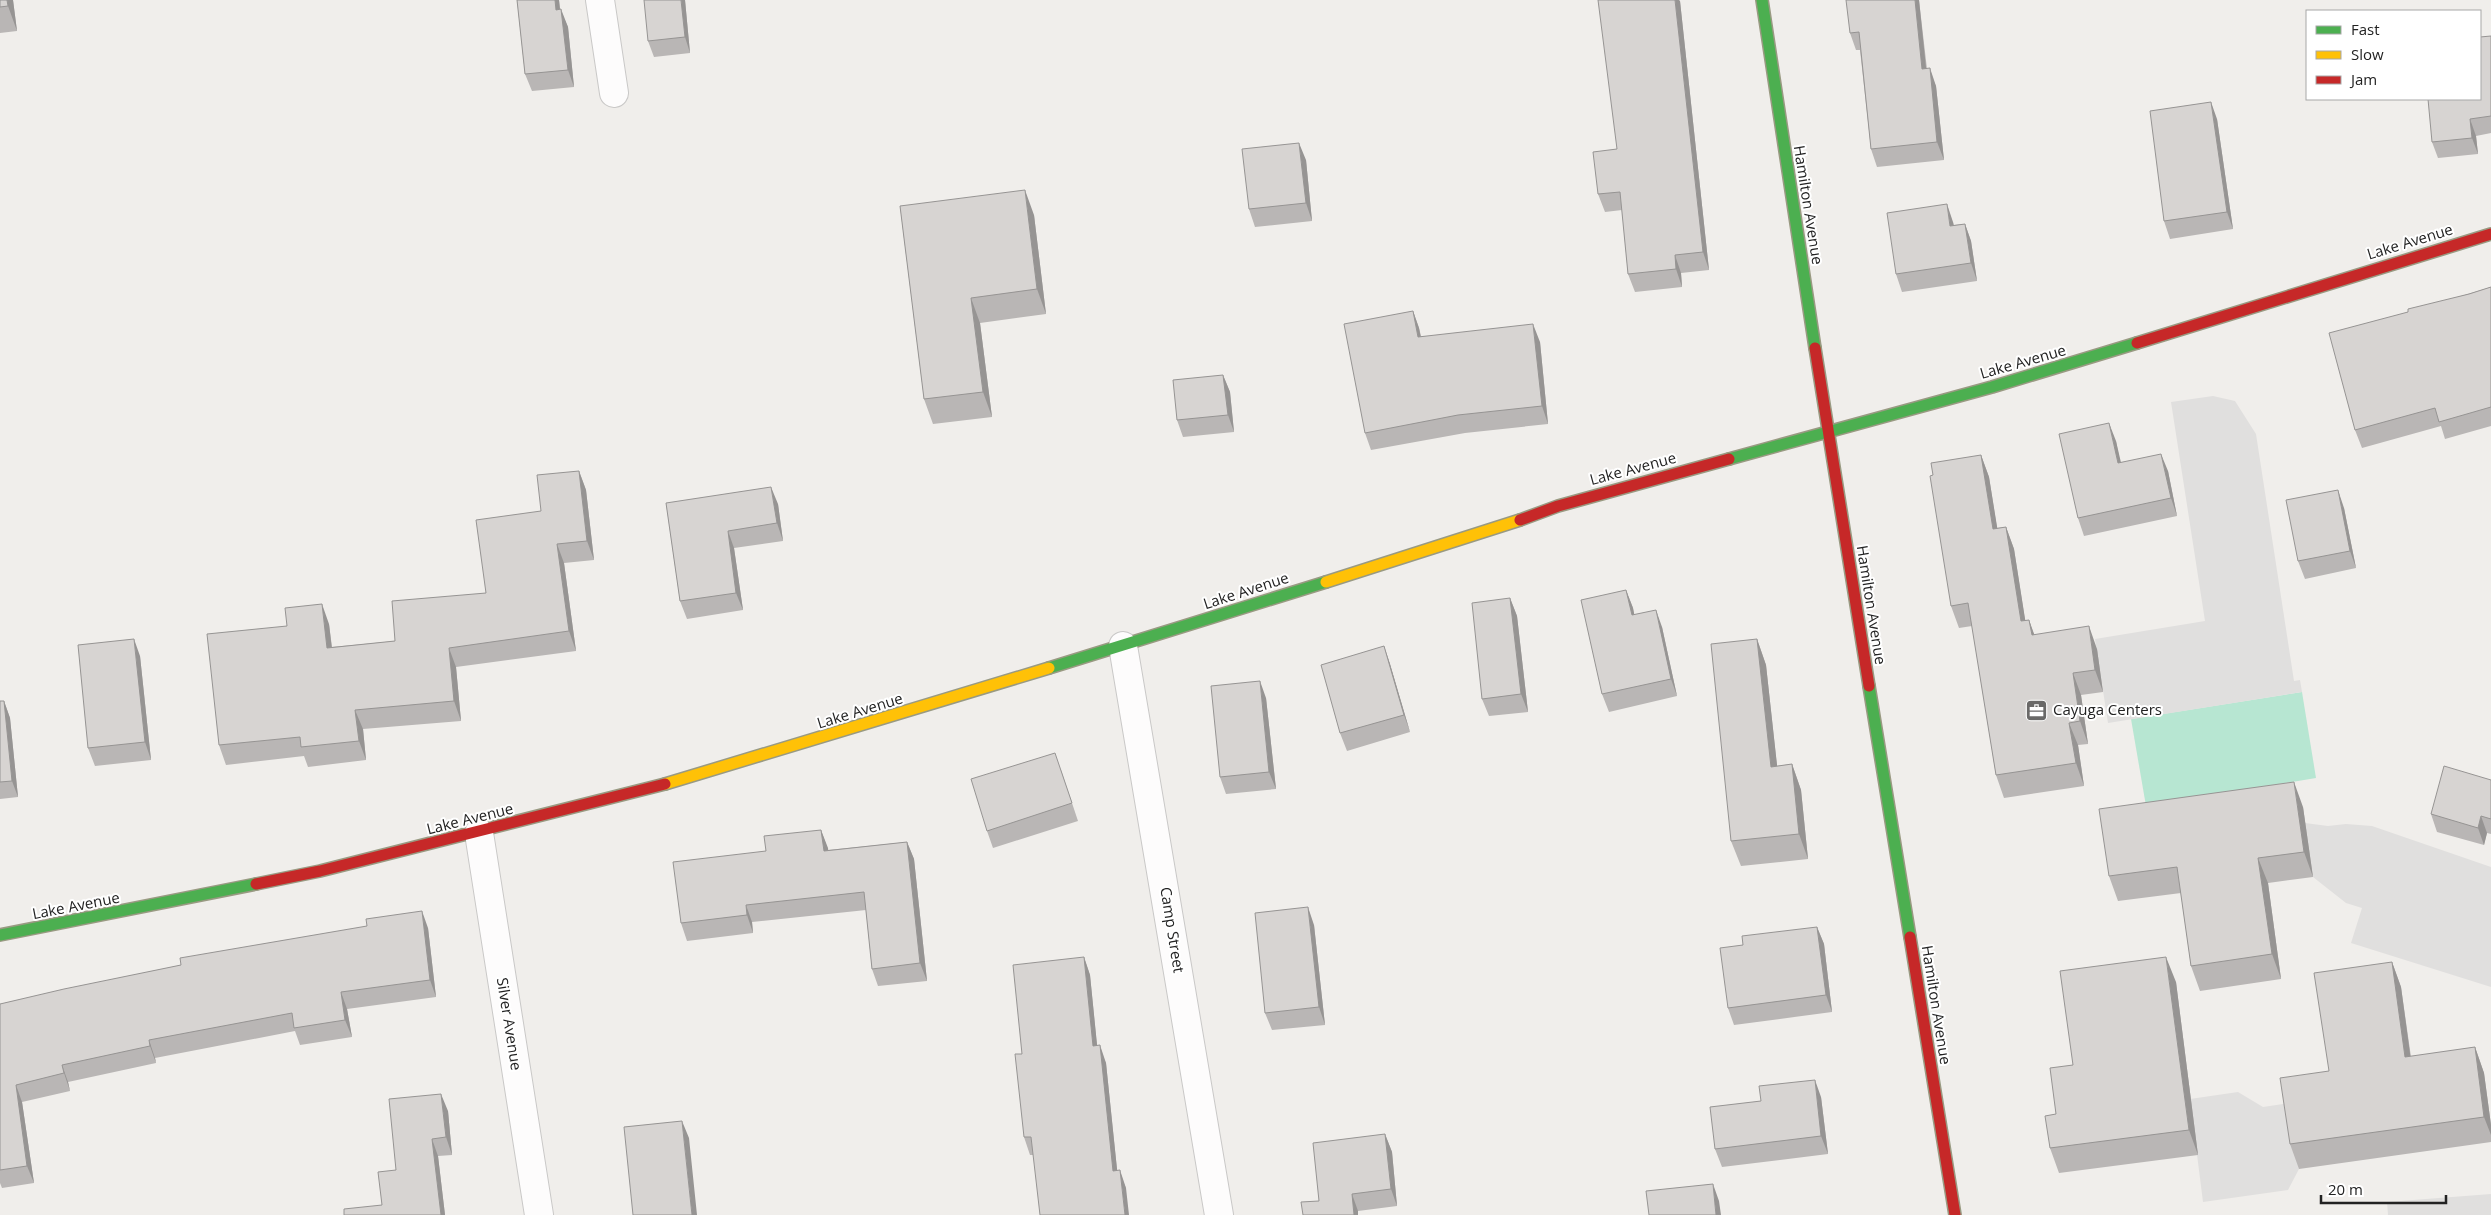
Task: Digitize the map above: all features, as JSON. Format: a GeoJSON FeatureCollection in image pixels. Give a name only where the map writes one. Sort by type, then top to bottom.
{"type":"FeatureCollection","features":[{"type":"Feature","properties":{"kind":"street"},"geometry":{"type":"LineString","coordinates":[[600,0],[614,93]]}},
{"type":"Feature","properties":{"kind":"street","name":"Hamilton Avenue"},"geometry":{"type":"LineString","coordinates":[[1762,0],[1828,431],[1955,1215]]}},
{"type":"Feature","properties":{"kind":"street","name":"Lake Avenue"},"geometry":{"type":"LineString","coordinates":[[0,935],[54,926],[320,871],[632,794],[1123,646],[1500,527],[1558,506],[2074,362],[2491,234]]}},
{"type":"Feature","properties":{"kind":"street","name":"Camp Street"},"geometry":{"type":"LineString","coordinates":[[1123,646],[1219,1215]]}},
{"type":"Feature","properties":{"kind":"street","name":"Silver Avenue"},"geometry":{"type":"LineString","coordinates":[[479,833],[539,1215]]}},
{"type":"Feature","properties":{"kind":"green space"},"geometry":{"type":"Polygon","coordinates":[[[2302,692],[2316,778],[2146,806],[2131,719],[2302,692]]]}},
{"type":"Feature","properties":{"kind":"shaded area"},"geometry":{"type":"Polygon","coordinates":[[[2213,396],[2235,401],[2256,434],[2294,681],[2300,680],[2302,692],[2108,723],[2095,639],[2205,621],[2171,402],[2213,396]]]}},
{"type":"Feature","properties":{"kind":"shaded area"},"geometry":{"type":"Polygon","coordinates":[[[2305,823],[2328,826],[2346,824],[2372,826],[2491,867],[2491,987],[2351,943],[2362,908],[2346,903],[2313,877],[2305,823]]]}},
{"type":"Feature","properties":{"kind":"shaded area"},"geometry":{"type":"Polygon","coordinates":[[[2238,1092],[2263,1107],[2289,1103],[2299,1169],[2288,1190],[2203,1202],[2190,1099],[2238,1092]]]}},
{"type":"Feature","properties":{"kind":"shaded area"},"geometry":{"type":"Polygon","coordinates":[[[2491,1194],[2491,1215],[2388,1215],[2387,1202],[2491,1194]]]}},
{"type":"Feature","properties":{"kind":"building"},"geometry":{"type":"Polygon","coordinates":[[[0,0],[7,0],[8,6],[0,7],[0,0]]]}},
{"type":"Feature","properties":{"kind":"building"},"geometry":{"type":"Polygon","coordinates":[[[517,0],[555,0],[556,10],[561,9],[568,70],[525,74],[517,0]]]}},
{"type":"Feature","properties":{"kind":"building"},"geometry":{"type":"Polygon","coordinates":[[[644,0],[681,0],[685,37],[648,41],[644,0]]]}},
{"type":"Feature","properties":{"kind":"building"},"geometry":{"type":"Polygon","coordinates":[[[1598,0],[1675,0],[1703,252],[1675,255],[1676,269],[1628,274],[1620,192],[1598,194],[1593,152],[1617,149],[1598,0]]]}},
{"type":"Feature","properties":{"kind":"building"},"geometry":{"type":"Polygon","coordinates":[[[1846,0],[1915,0],[1922,69],[1930,68],[1937,142],[1871,149],[1859,32],[1850,33],[1846,0]]]}},
{"type":"Feature","properties":{"kind":"building"},"geometry":{"type":"Polygon","coordinates":[[[2491,36],[2491,116],[2470,119],[2472,138],[2432,142],[2428,100],[2481,100],[2481,37],[2491,36]]]}},
{"type":"Feature","properties":{"kind":"building"},"geometry":{"type":"Polygon","coordinates":[[[2211,102],[2227,212],[2164,221],[2150,111],[2211,102]]]}},
{"type":"Feature","properties":{"kind":"building"},"geometry":{"type":"Polygon","coordinates":[[[1299,143],[1306,203],[1249,209],[1242,149],[1299,143]]]}},
{"type":"Feature","properties":{"kind":"building"},"geometry":{"type":"Polygon","coordinates":[[[1025,190],[1037,289],[971,298],[983,392],[924,399],[900,206],[1025,190]]]}},
{"type":"Feature","properties":{"kind":"building"},"geometry":{"type":"Polygon","coordinates":[[[1947,204],[1950,226],[1965,224],[1971,263],[1896,274],[1887,213],[1947,204]]]}},
{"type":"Feature","properties":{"kind":"building"},"geometry":{"type":"Polygon","coordinates":[[[2491,287],[2491,407],[2439,422],[2435,408],[2355,430],[2329,333],[2408,312],[2408,309],[2491,287]]]}},
{"type":"Feature","properties":{"kind":"building"},"geometry":{"type":"Polygon","coordinates":[[[1413,311],[1418,337],[1533,324],[1542,406],[1458,415],[1365,433],[1344,324],[1413,311]]]}},
{"type":"Feature","properties":{"kind":"building"},"geometry":{"type":"Polygon","coordinates":[[[1223,375],[1228,415],[1177,420],[1173,380],[1223,375]]]}},
{"type":"Feature","properties":{"kind":"building"},"geometry":{"type":"Polygon","coordinates":[[[2109,423],[2118,463],[2161,454],[2171,498],[2078,518],[2059,434],[2109,423]]]}},
{"type":"Feature","properties":{"kind":"building"},"geometry":{"type":"Polygon","coordinates":[[[1981,455],[1993,529],[2006,527],[2021,621],[2029,620],[2032,635],[2089,626],[2095,670],[2073,673],[2080,721],[2069,723],[2076,763],[1996,775],[1968,603],[1951,606],[1930,476],[1933,475],[1931,463],[1981,455]]]}},
{"type":"Feature","properties":{"kind":"building"},"geometry":{"type":"Polygon","coordinates":[[[579,471],[587,541],[557,544],[569,631],[449,648],[454,701],[355,710],[359,741],[301,747],[300,737],[219,745],[207,634],[287,626],[285,608],[322,604],[327,648],[395,641],[392,601],[486,593],[476,520],[541,511],[537,475],[579,471]]]}},
{"type":"Feature","properties":{"kind":"building"},"geometry":{"type":"Polygon","coordinates":[[[771,487],[777,523],[728,531],[736,593],[680,601],[666,503],[771,487]]]}},
{"type":"Feature","properties":{"kind":"building"},"geometry":{"type":"Polygon","coordinates":[[[2338,490],[2350,551],[2298,561],[2286,500],[2338,490]]]}},
{"type":"Feature","properties":{"kind":"building"},"geometry":{"type":"Polygon","coordinates":[[[1626,590],[1632,615],[1656,610],[1671,679],[1602,694],[1581,600],[1626,590]]]}},
{"type":"Feature","properties":{"kind":"building"},"geometry":{"type":"Polygon","coordinates":[[[1510,598],[1521,694],[1482,699],[1472,603],[1510,598]]]}},
{"type":"Feature","properties":{"kind":"building"},"geometry":{"type":"Polygon","coordinates":[[[134,639],[145,742],[88,748],[78,645],[134,639]]]}},
{"type":"Feature","properties":{"kind":"building"},"geometry":{"type":"Polygon","coordinates":[[[1757,639],[1771,767],[1792,764],[1799,834],[1731,841],[1711,644],[1757,639]]]}},
{"type":"Feature","properties":{"kind":"building"},"geometry":{"type":"Polygon","coordinates":[[[1384,646],[1404,715],[1340,733],[1321,665],[1384,646]]]}},
{"type":"Feature","properties":{"kind":"building"},"geometry":{"type":"Polygon","coordinates":[[[1260,681],[1269,772],[1220,777],[1211,686],[1260,681]]]}},
{"type":"Feature","properties":{"kind":"building"},"geometry":{"type":"Polygon","coordinates":[[[0,701],[4,701],[12,781],[0,782],[0,701]]]}},
{"type":"Feature","properties":{"kind":"building"},"geometry":{"type":"Polygon","coordinates":[[[1055,753],[1072,803],[987,831],[971,779],[1055,753]]]}},
{"type":"Feature","properties":{"kind":"building"},"geometry":{"type":"Polygon","coordinates":[[[2444,766],[2491,780],[2491,819],[2481,816],[2478,828],[2431,814],[2444,766]]]}},
{"type":"Feature","properties":{"kind":"building"},"geometry":{"type":"Polygon","coordinates":[[[2294,782],[2304,852],[2258,858],[2272,954],[2191,966],[2177,867],[2109,876],[2099,809],[2294,782]]]}},
{"type":"Feature","properties":{"kind":"building"},"geometry":{"type":"Polygon","coordinates":[[[821,830],[824,851],[907,842],[920,963],[872,969],[864,892],[746,905],[747,915],[681,923],[673,862],[766,851],[764,836],[821,830]]]}},
{"type":"Feature","properties":{"kind":"building"},"geometry":{"type":"Polygon","coordinates":[[[1308,907],[1319,1007],[1265,1013],[1255,913],[1308,907]]]}},
{"type":"Feature","properties":{"kind":"building"},"geometry":{"type":"Polygon","coordinates":[[[422,911],[430,980],[341,992],[345,1020],[294,1028],[292,1013],[149,1040],[150,1046],[62,1065],[64,1073],[16,1085],[27,1166],[0,1170],[0,1004],[181,965],[180,958],[367,926],[366,919],[422,911]]]}},
{"type":"Feature","properties":{"kind":"building"},"geometry":{"type":"Polygon","coordinates":[[[1817,927],[1826,995],[1728,1008],[1720,948],[1743,945],[1742,936],[1817,927]]]}},
{"type":"Feature","properties":{"kind":"building"},"geometry":{"type":"Polygon","coordinates":[[[1084,957],[1093,1046],[1100,1045],[1113,1171],[1120,1170],[1125,1215],[1040,1215],[1031,1137],[1024,1137],[1015,1054],[1022,1054],[1013,965],[1084,957]]]}},
{"type":"Feature","properties":{"kind":"building"},"geometry":{"type":"Polygon","coordinates":[[[2166,957],[2189,1130],[2050,1148],[2045,1116],[2056,1114],[2050,1068],[2073,1065],[2060,971],[2166,957]]]}},
{"type":"Feature","properties":{"kind":"building"},"geometry":{"type":"Polygon","coordinates":[[[2392,962],[2405,1057],[2475,1047],[2484,1117],[2290,1144],[2280,1078],[2329,1071],[2314,973],[2392,962]]]}},
{"type":"Feature","properties":{"kind":"building"},"geometry":{"type":"Polygon","coordinates":[[[1815,1080],[1821,1136],[1715,1149],[1710,1107],[1761,1101],[1759,1086],[1815,1080]]]}},
{"type":"Feature","properties":{"kind":"building"},"geometry":{"type":"Polygon","coordinates":[[[441,1094],[446,1137],[432,1139],[441,1215],[344,1215],[344,1209],[382,1205],[378,1172],[396,1170],[389,1099],[441,1094]]]}},
{"type":"Feature","properties":{"kind":"building"},"geometry":{"type":"Polygon","coordinates":[[[682,1121],[692,1215],[633,1215],[624,1127],[682,1121]]]}},
{"type":"Feature","properties":{"kind":"building"},"geometry":{"type":"Polygon","coordinates":[[[1385,1134],[1391,1189],[1352,1194],[1354,1215],[1303,1215],[1301,1202],[1319,1201],[1313,1143],[1385,1134]]]}},
{"type":"Feature","properties":{"kind":"building"},"geometry":{"type":"Polygon","coordinates":[[[1713,1184],[1716,1215],[1649,1215],[1646,1191],[1713,1184]]]}},
{"type":"Feature","properties":{"kind":"traffic: fast"},"geometry":{"type":"LineString","coordinates":[[1762,0],[1815,348]]}},
{"type":"Feature","properties":{"kind":"traffic: fast"},"geometry":{"type":"LineString","coordinates":[[1729,459],[1992,387],[2137,343]]}},
{"type":"Feature","properties":{"kind":"traffic: fast"},"geometry":{"type":"LineString","coordinates":[[1049,668],[1326,582]]}},
{"type":"Feature","properties":{"kind":"traffic: fast"},"geometry":{"type":"LineString","coordinates":[[1869,686],[1910,937]]}},
{"type":"Feature","properties":{"kind":"traffic: fast"},"geometry":{"type":"LineString","coordinates":[[0,935],[256,884]]}},
{"type":"Feature","properties":{"kind":"traffic: slow"},"geometry":{"type":"LineString","coordinates":[[1326,582],[1520,520]]}},
{"type":"Feature","properties":{"kind":"traffic: slow"},"geometry":{"type":"LineString","coordinates":[[665,784],[1049,668]]}},
{"type":"Feature","properties":{"kind":"traffic: jam"},"geometry":{"type":"LineString","coordinates":[[2137,343],[2491,234]]}},
{"type":"Feature","properties":{"kind":"traffic: jam"},"geometry":{"type":"LineString","coordinates":[[1815,348],[1869,686]]}},
{"type":"Feature","properties":{"kind":"traffic: jam"},"geometry":{"type":"LineString","coordinates":[[1520,520],[1558,506],[1729,459]]}},
{"type":"Feature","properties":{"kind":"traffic: jam"},"geometry":{"type":"LineString","coordinates":[[256,884],[320,871],[665,784]]}},
{"type":"Feature","properties":{"kind":"traffic: jam"},"geometry":{"type":"LineString","coordinates":[[1910,937],[1955,1215]]}},
{"type":"Feature","properties":{"kind":"place","name":"Cayuga Centers"},"geometry":{"type":"Point","coordinates":[2037,710]}}]}
